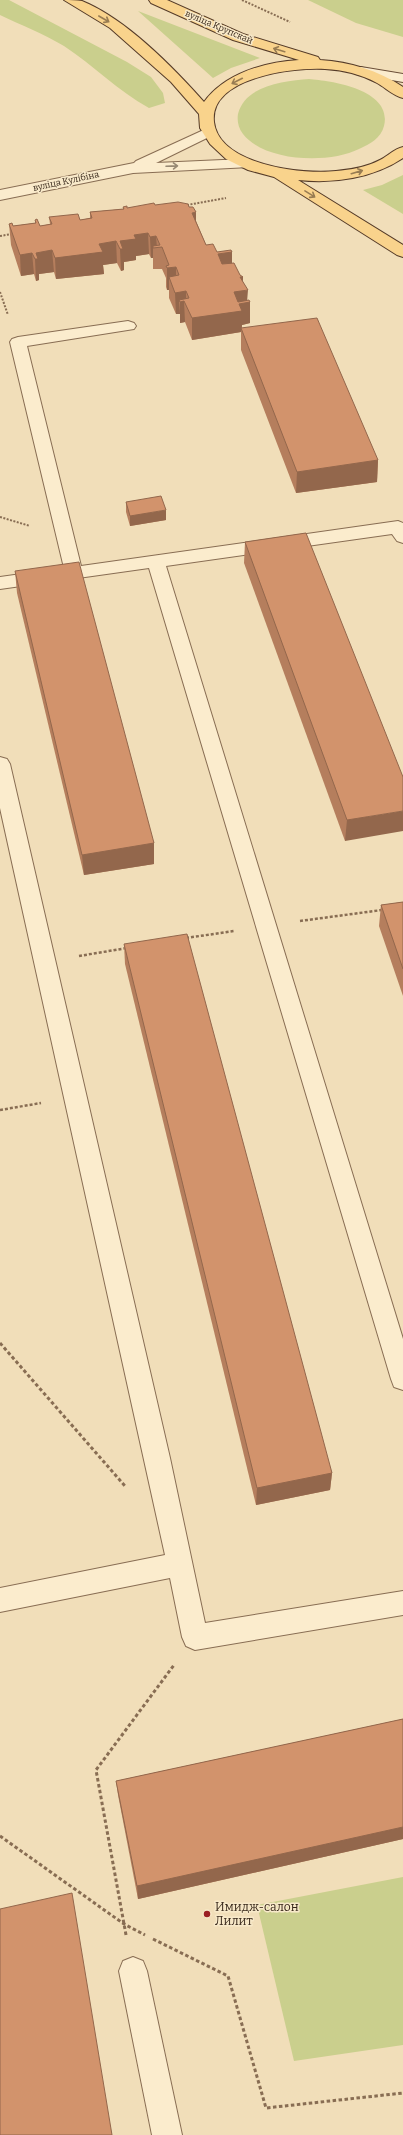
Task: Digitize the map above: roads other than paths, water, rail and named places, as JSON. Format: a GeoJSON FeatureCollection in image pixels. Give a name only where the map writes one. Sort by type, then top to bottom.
{"type":"FeatureCollection","features":[{"type":"Feature","properties":{"kind":"main road"},"geometry":{"type":"LineString","coordinates":[[71,0],[115,25],[176,79],[206,113],[208,132],[222,149],[245,164],[276,173],[312,177],[347,175],[378,166],[403,151]]}},
{"type":"Feature","properties":{"kind":"main road","name":"вуліца Крупскай"},"geometry":{"type":"LineString","coordinates":[[156,0],[238,37],[329,65]]}},
{"type":"Feature","properties":{"kind":"main road"},"geometry":{"type":"LineString","coordinates":[[206,113],[216,96],[235,81],[262,70],[296,65],[329,65],[361,72],[389,83],[403,94]]}},
{"type":"Feature","properties":{"kind":"main road"},"geometry":{"type":"LineString","coordinates":[[276,173],[403,252]]}},
{"type":"Feature","properties":{"kind":"street"},"geometry":{"type":"LineString","coordinates":[[361,72],[403,78]]}},
{"type":"Feature","properties":{"kind":"street","name":"вуліца Кулібіна"},"geometry":{"type":"LineString","coordinates":[[133,168],[208,132]]}},
{"type":"Feature","properties":{"kind":"street","name":"вуліца Кулібіна"},"geometry":{"type":"LineString","coordinates":[[0,195],[133,168],[245,164]]}},
{"type":"Feature","properties":{"kind":"street"},"geometry":{"type":"LineString","coordinates":[[74,573],[18,342],[128,326]]}},
{"type":"Feature","properties":{"kind":"street"},"geometry":{"type":"LineString","coordinates":[[0,584],[398,527],[403,537]]}},
{"type":"Feature","properties":{"kind":"street"},"geometry":{"type":"LineString","coordinates":[[156,561],[403,1379]]}},
{"type":"Feature","properties":{"kind":"street"},"geometry":{"type":"LineString","coordinates":[[0,764],[76,1097],[195,1637],[403,1604]]}},
{"type":"Feature","properties":{"kind":"street"},"geometry":{"type":"LineString","coordinates":[[0,1600],[180,1564]]}},
{"type":"Feature","properties":{"kind":"street"},"geometry":{"type":"LineString","coordinates":[[133,1970],[167,2135]]}},
{"type":"Feature","properties":{"kind":"place","name":"Имидж-салон Лилит"},"geometry":{"type":"Point","coordinates":[207,1914]}}]}
